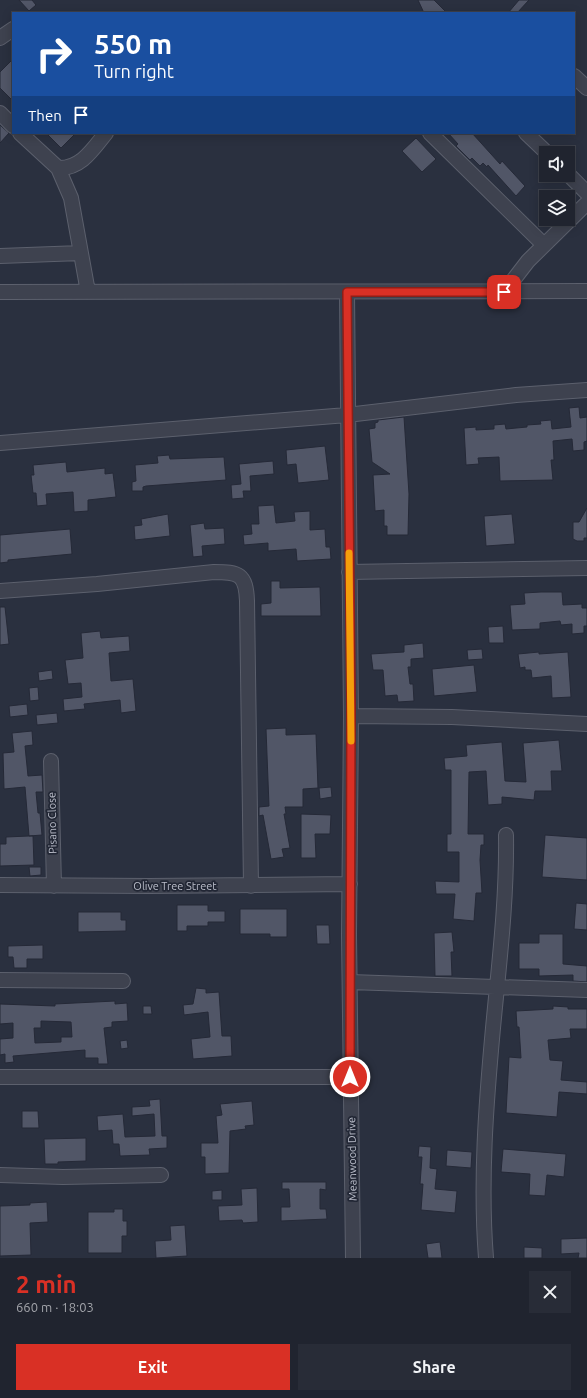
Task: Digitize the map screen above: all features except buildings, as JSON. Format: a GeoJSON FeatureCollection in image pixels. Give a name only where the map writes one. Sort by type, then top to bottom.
{"type":"FeatureCollection","features":[{"type":"Feature","properties":{"kind":"street"},"geometry":{"type":"LineString","coordinates":[[0,38],[12,30]]}},
{"type":"Feature","properties":{"kind":"street"},"geometry":{"type":"LineString","coordinates":[[575,77],[587,88]]}},
{"type":"Feature","properties":{"kind":"street"},"geometry":{"type":"LineString","coordinates":[[0,113],[12,125]]}},
{"type":"Feature","properties":{"kind":"street"},"geometry":{"type":"LineString","coordinates":[[21,134],[58,168],[71,198],[88,292]]}},
{"type":"Feature","properties":{"kind":"street"},"geometry":{"type":"LineString","coordinates":[[58,168],[68,169],[82,161],[105,134]]}},
{"type":"Feature","properties":{"kind":"street"},"geometry":{"type":"LineString","coordinates":[[431,134],[544,245]]}},
{"type":"Feature","properties":{"kind":"street"},"geometry":{"type":"LineString","coordinates":[[527,134],[540,146]]}},
{"type":"Feature","properties":{"kind":"street"},"geometry":{"type":"LineString","coordinates":[[71,198],[74,166]]}},
{"type":"Feature","properties":{"kind":"street"},"geometry":{"type":"LineString","coordinates":[[575,181],[587,193]]}},
{"type":"Feature","properties":{"kind":"street"},"geometry":{"type":"LineString","coordinates":[[504,292],[528,261],[587,203]]}},
{"type":"Feature","properties":{"kind":"street"},"geometry":{"type":"LineString","coordinates":[[0,256],[81,253]]}},
{"type":"Feature","properties":{"kind":"street"},"geometry":{"type":"LineString","coordinates":[[0,292],[587,291]]}},
{"type":"Feature","properties":{"kind":"street","name":"Meanwood Drive"},"geometry":{"type":"LineString","coordinates":[[347,292],[351,716],[350,1077],[353,1258]]}},
{"type":"Feature","properties":{"kind":"street"},"geometry":{"type":"LineString","coordinates":[[0,443],[348,415],[516,395],[587,390]]}},
{"type":"Feature","properties":{"kind":"street"},"geometry":{"type":"LineString","coordinates":[[349,572],[587,568]]}},
{"type":"Feature","properties":{"kind":"street"},"geometry":{"type":"LineString","coordinates":[[0,591],[97,584],[214,572],[230,572],[240,575],[245,582],[247,601],[251,886]]}},
{"type":"Feature","properties":{"kind":"street"},"geometry":{"type":"LineString","coordinates":[[351,716],[452,717],[587,724]]}},
{"type":"Feature","properties":{"kind":"street","name":"Pisano Close"},"geometry":{"type":"LineString","coordinates":[[51,761],[54,886]]}},
{"type":"Feature","properties":{"kind":"street"},"geometry":{"type":"LineString","coordinates":[[486,1258],[484,1156],[506,877],[506,835]]}},
{"type":"Feature","properties":{"kind":"street","name":"Olive Tree Street"},"geometry":{"type":"LineString","coordinates":[[0,885],[251,886],[350,884]]}},
{"type":"Feature","properties":{"kind":"street"},"geometry":{"type":"LineString","coordinates":[[0,980],[123,981]]}},
{"type":"Feature","properties":{"kind":"street"},"geometry":{"type":"LineString","coordinates":[[350,982],[587,990]]}},
{"type":"Feature","properties":{"kind":"street"},"geometry":{"type":"LineString","coordinates":[[0,1077],[350,1077]]}},
{"type":"Feature","properties":{"kind":"street"},"geometry":{"type":"LineString","coordinates":[[0,1175],[62,1177],[161,1174]]}},
{"type":"Feature","properties":{"kind":"slow traffic"},"geometry":{"type":"LineString","coordinates":[[349,553],[351,741]]}},
{"type":"Feature","properties":{"kind":"route"},"geometry":{"type":"LineString","coordinates":[[350,1077],[349,935],[351,706],[347,292],[504,292]]}}]}
